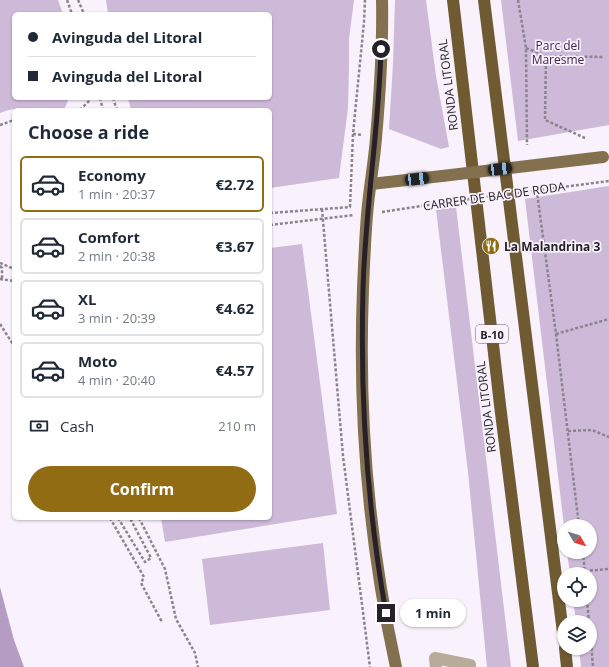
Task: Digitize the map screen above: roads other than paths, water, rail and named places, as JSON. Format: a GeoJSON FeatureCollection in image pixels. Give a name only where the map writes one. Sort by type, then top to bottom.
{"type":"FeatureCollection","features":[{"type":"Feature","properties":{"kind":"highway","name":"RONDA LITORAL"},"geometry":{"type":"LineString","coordinates":[[453,0],[500,405],[533,667]]}},
{"type":"Feature","properties":{"kind":"highway","name":"B-10"},"geometry":{"type":"LineString","coordinates":[[484,0],[561,615]]}},
{"type":"Feature","properties":{"kind":"highway"},"geometry":{"type":"LineString","coordinates":[[566,655],[567,667]]}},
{"type":"Feature","properties":{"kind":"main road"},"geometry":{"type":"LineString","coordinates":[[382,0],[381,63],[376,138],[367,214],[363,290],[363,381],[370,503],[383,600],[396,667]]}},
{"type":"Feature","properties":{"kind":"main road","name":"CARRER DE BAC DE RODA"},"geometry":{"type":"LineString","coordinates":[[371,184],[606,156]]}},
{"type":"Feature","properties":{"kind":"lane"},"geometry":{"type":"LineString","coordinates":[[436,667],[435,658],[470,665],[470,667]]}},
{"type":"Feature","properties":{"kind":"place","name":"La Malandrina 3"},"geometry":{"type":"Point","coordinates":[491,246]}},
{"type":"Feature","properties":{"kind":"park label","name":"Parc del Maresme"},"geometry":{"type":"Point","coordinates":[558,52]}}]}
